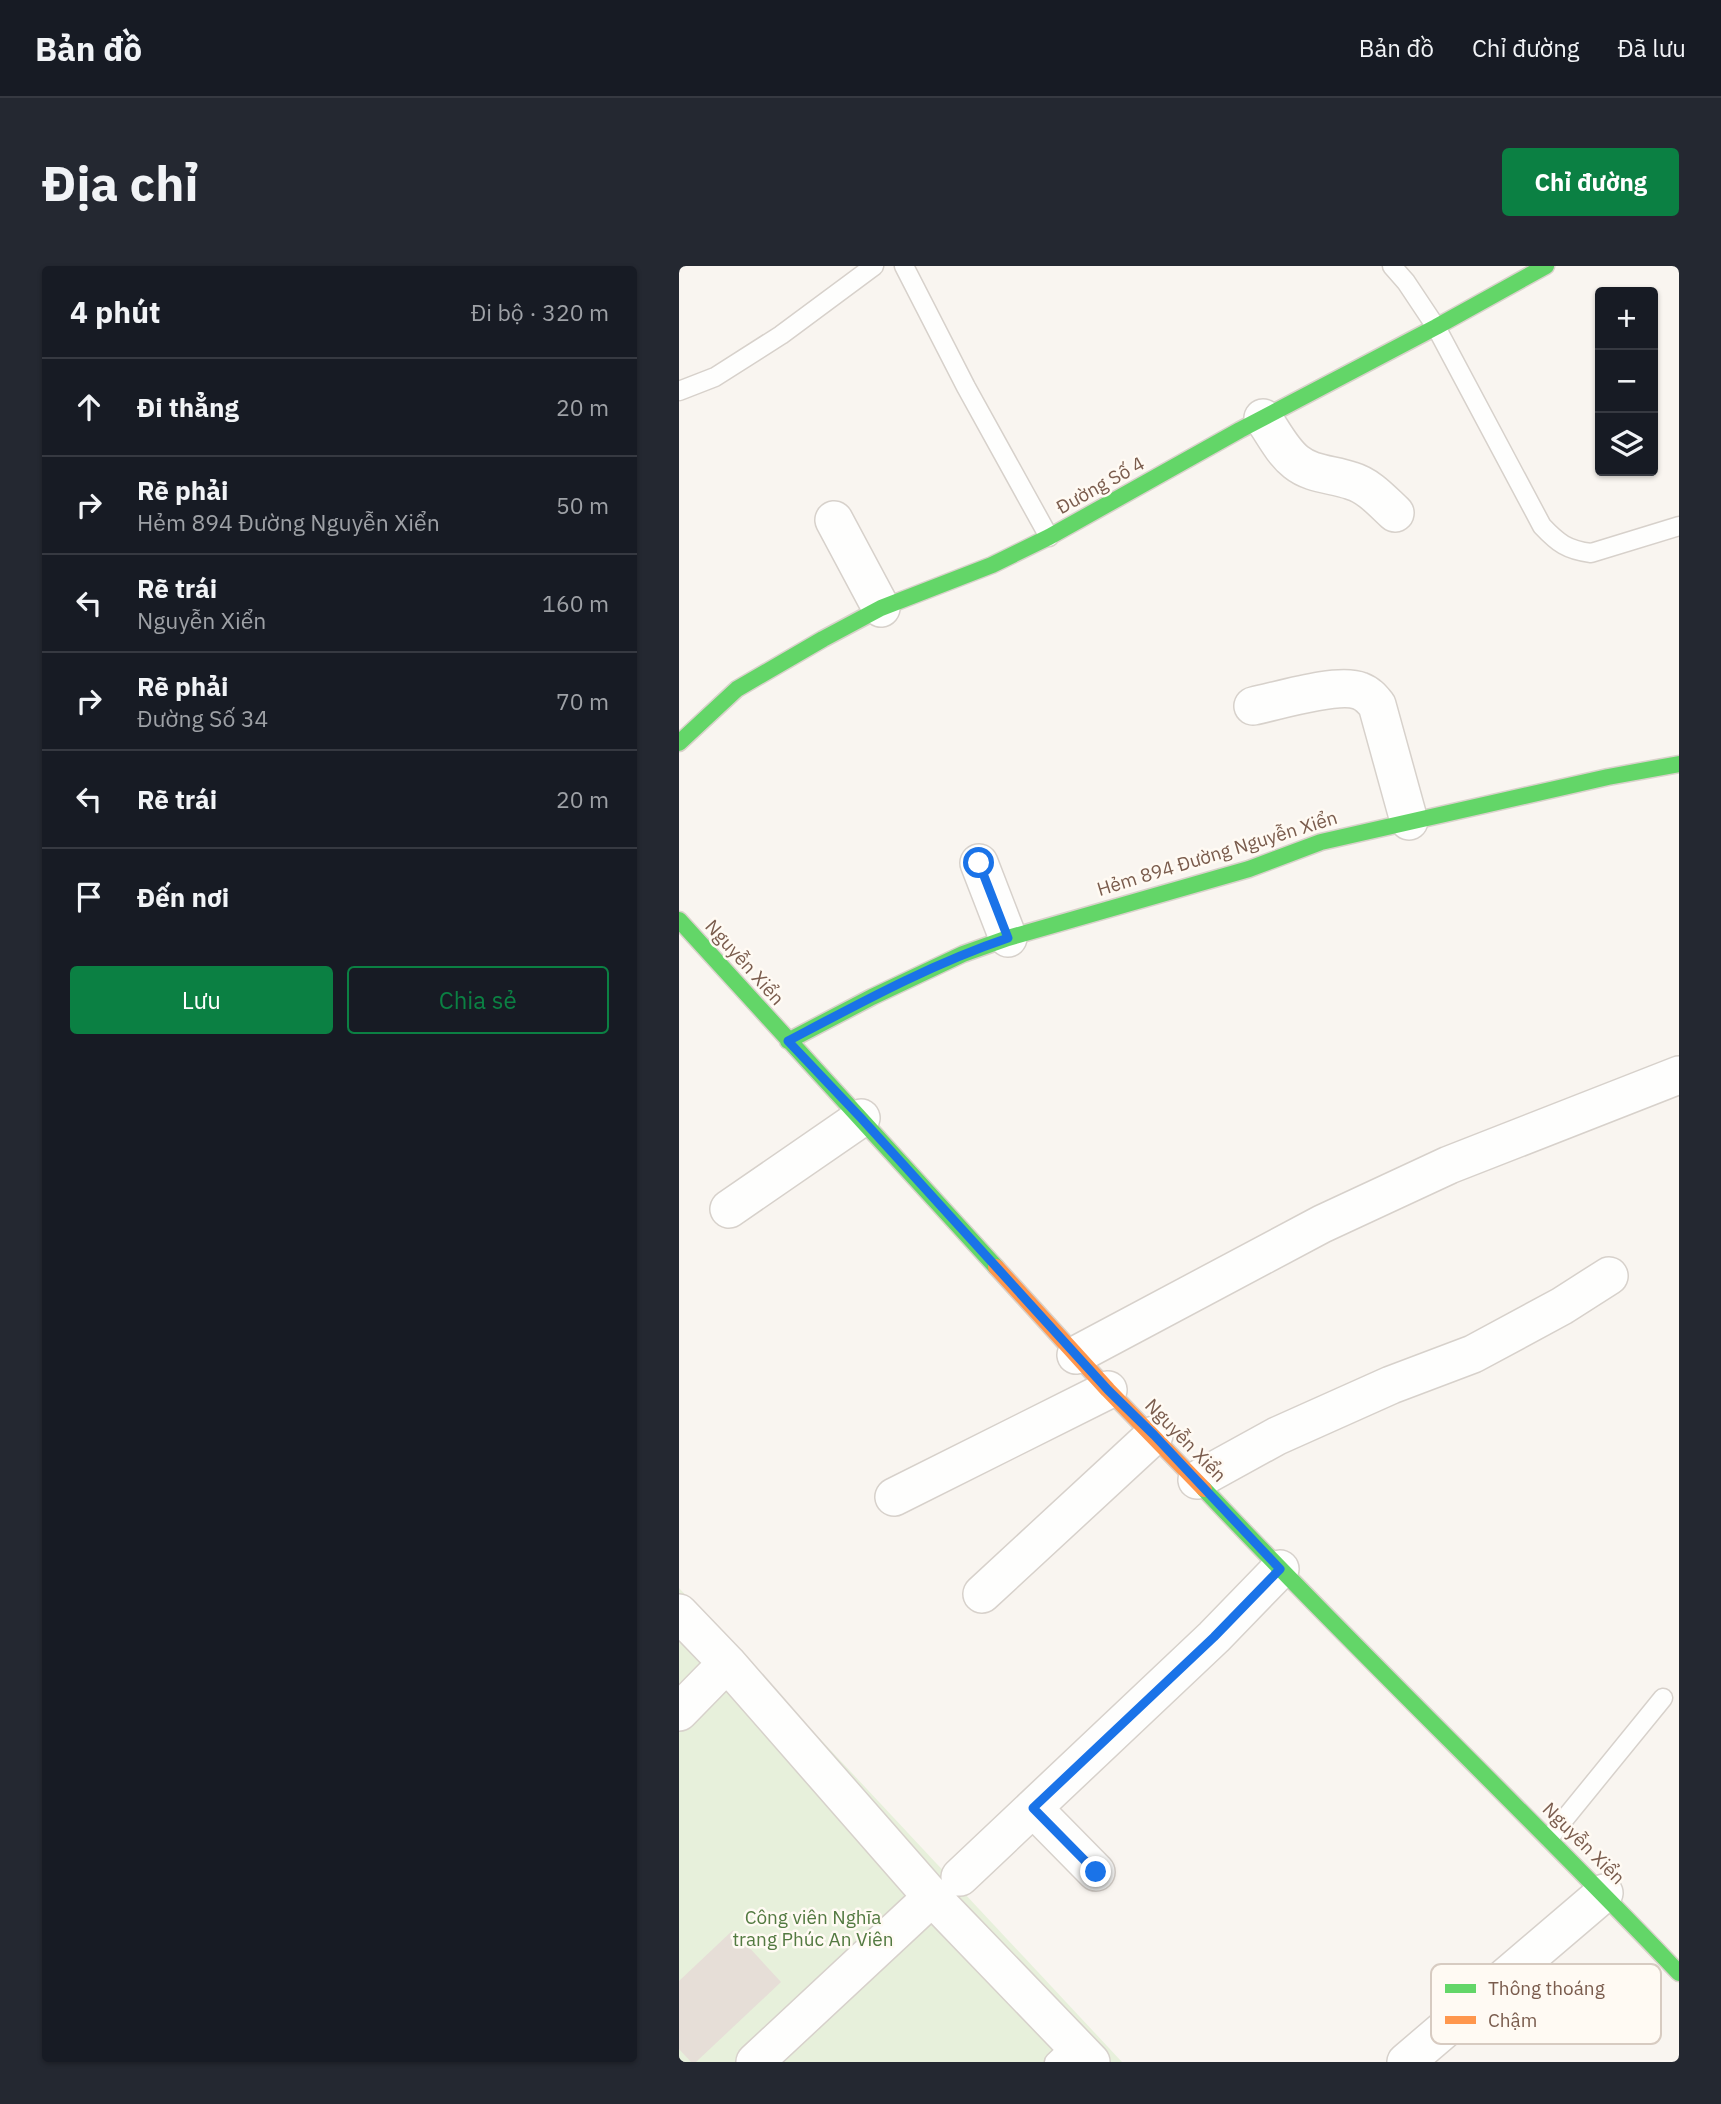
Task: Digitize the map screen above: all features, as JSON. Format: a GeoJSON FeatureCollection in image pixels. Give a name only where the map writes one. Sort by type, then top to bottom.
{"type":"FeatureCollection","features":[{"type":"Feature","properties":{"kind":"street","name":"Đường Số 4"},"geometry":{"type":"LineString","coordinates":[[679,743],[737,689],[781,663],[881,608],[992,565],[1049,537],[1546,266]]}},
{"type":"Feature","properties":{"kind":"street"},"geometry":{"type":"LineString","coordinates":[[1263,418],[1295,461],[1305,468],[1331,477],[1351,480],[1365,487],[1395,513]]}},
{"type":"Feature","properties":{"kind":"street"},"geometry":{"type":"LineString","coordinates":[[834,520],[881,608]]}},
{"type":"Feature","properties":{"kind":"street"},"geometry":{"type":"LineString","coordinates":[[1253,706],[1342,687],[1369,695],[1377,705],[1409,821]]}},
{"type":"Feature","properties":{"kind":"street","name":"Hẻm 894 Đường Nguyễn Xiển"},"geometry":{"type":"LineString","coordinates":[[788,1041],[963,954],[1008,938],[1249,869],[1321,842],[1608,777],[1679,764]]}},
{"type":"Feature","properties":{"kind":"street"},"geometry":{"type":"LineString","coordinates":[[979,863],[1008,938]]}},
{"type":"Feature","properties":{"kind":"street","name":"Nguyễn Xiển"},"geometry":{"type":"LineString","coordinates":[[681,926],[861,1118],[1108,1390],[1280,1569],[1604,1893],[1679,1973]]}},
{"type":"Feature","properties":{"kind":"street"},"geometry":{"type":"LineString","coordinates":[[1076,1355],[1322,1224],[1449,1165],[1679,1075]]}},
{"type":"Feature","properties":{"kind":"street"},"geometry":{"type":"LineString","coordinates":[[729,1209],[861,1118]]}},
{"type":"Feature","properties":{"kind":"street"},"geometry":{"type":"LineString","coordinates":[[1196,1480],[1277,1436],[1391,1385],[1473,1354],[1562,1306],[1609,1276]]}},
{"type":"Feature","properties":{"kind":"street"},"geometry":{"type":"LineString","coordinates":[[894,1497],[1108,1390]]}},
{"type":"Feature","properties":{"kind":"street"},"geometry":{"type":"LineString","coordinates":[[982,1594],[1154,1435]]}},
{"type":"Feature","properties":{"kind":"street"},"geometry":{"type":"LineString","coordinates":[[755,2062],[1001,1839],[1214,1637],[1280,1569]]}},
{"type":"Feature","properties":{"kind":"street"},"geometry":{"type":"LineString","coordinates":[[679,1613],[946,1887],[1073,2056]]}},
{"type":"Feature","properties":{"kind":"street"},"geometry":{"type":"LineString","coordinates":[[679,1712],[727,1663]]}},
{"type":"Feature","properties":{"kind":"street"},"geometry":{"type":"LineString","coordinates":[[1033,1808],[1096,1872]]}},
{"type":"Feature","properties":{"kind":"street"},"geometry":{"type":"LineString","coordinates":[[1521,1964],[1604,1893]]}},
{"type":"Feature","properties":{"kind":"street"},"geometry":{"type":"LineString","coordinates":[[1406,2062],[1431,2041]]}},
{"type":"Feature","properties":{"kind":"lane"},"geometry":{"type":"LineString","coordinates":[[679,391],[715,377],[781,335],[874,266]]}},
{"type":"Feature","properties":{"kind":"lane"},"geometry":{"type":"LineString","coordinates":[[904,266],[1049,537]]}},
{"type":"Feature","properties":{"kind":"lane"},"geometry":{"type":"LineString","coordinates":[[1392,266],[1436,327],[1542,526],[1559,544],[1576,551],[1591,553],[1679,526]]}},
{"type":"Feature","properties":{"kind":"lane"},"geometry":{"type":"LineString","coordinates":[[1549,1838],[1663,1698]]}},
{"type":"Feature","properties":{"kind":"green space","name":"Công viên Nghĩa trang Phúc An Viên"},"geometry":{"type":"Polygon","coordinates":[[[679,1588],[1122,2062],[679,2062],[679,1588]]]}},
{"type":"Feature","properties":{"kind":"building"},"geometry":{"type":"Polygon","coordinates":[[[733,1930],[781,1982],[696,2062],[691,2062],[679,2049],[679,1981],[733,1930]]]}},
{"type":"Feature","properties":{"kind":"traffic: fast"},"geometry":{"type":"LineString","coordinates":[[679,743],[737,689],[823,639],[881,608],[992,565],[1049,537],[1240,430],[1546,266]]}},
{"type":"Feature","properties":{"kind":"traffic: fast"},"geometry":{"type":"LineString","coordinates":[[788,1041],[963,954],[1008,938],[1249,869],[1321,842],[1608,777],[1679,764]]}},
{"type":"Feature","properties":{"kind":"traffic: fast"},"geometry":{"type":"LineString","coordinates":[[679,920],[996,1267]]}},
{"type":"Feature","properties":{"kind":"traffic: fast"},"geometry":{"type":"LineString","coordinates":[[1204,1489],[1679,1973]]}},
{"type":"Feature","properties":{"kind":"traffic: slow"},"geometry":{"type":"LineString","coordinates":[[996,1267],[1108,1390],[1204,1489]]}},
{"type":"Feature","properties":{"kind":"route"},"geometry":{"type":"LineString","coordinates":[[979,863],[1008,938],[963,954],[788,1041],[1108,1390],[1280,1569],[1214,1637],[1033,1808],[1096,1872]]}}]}
